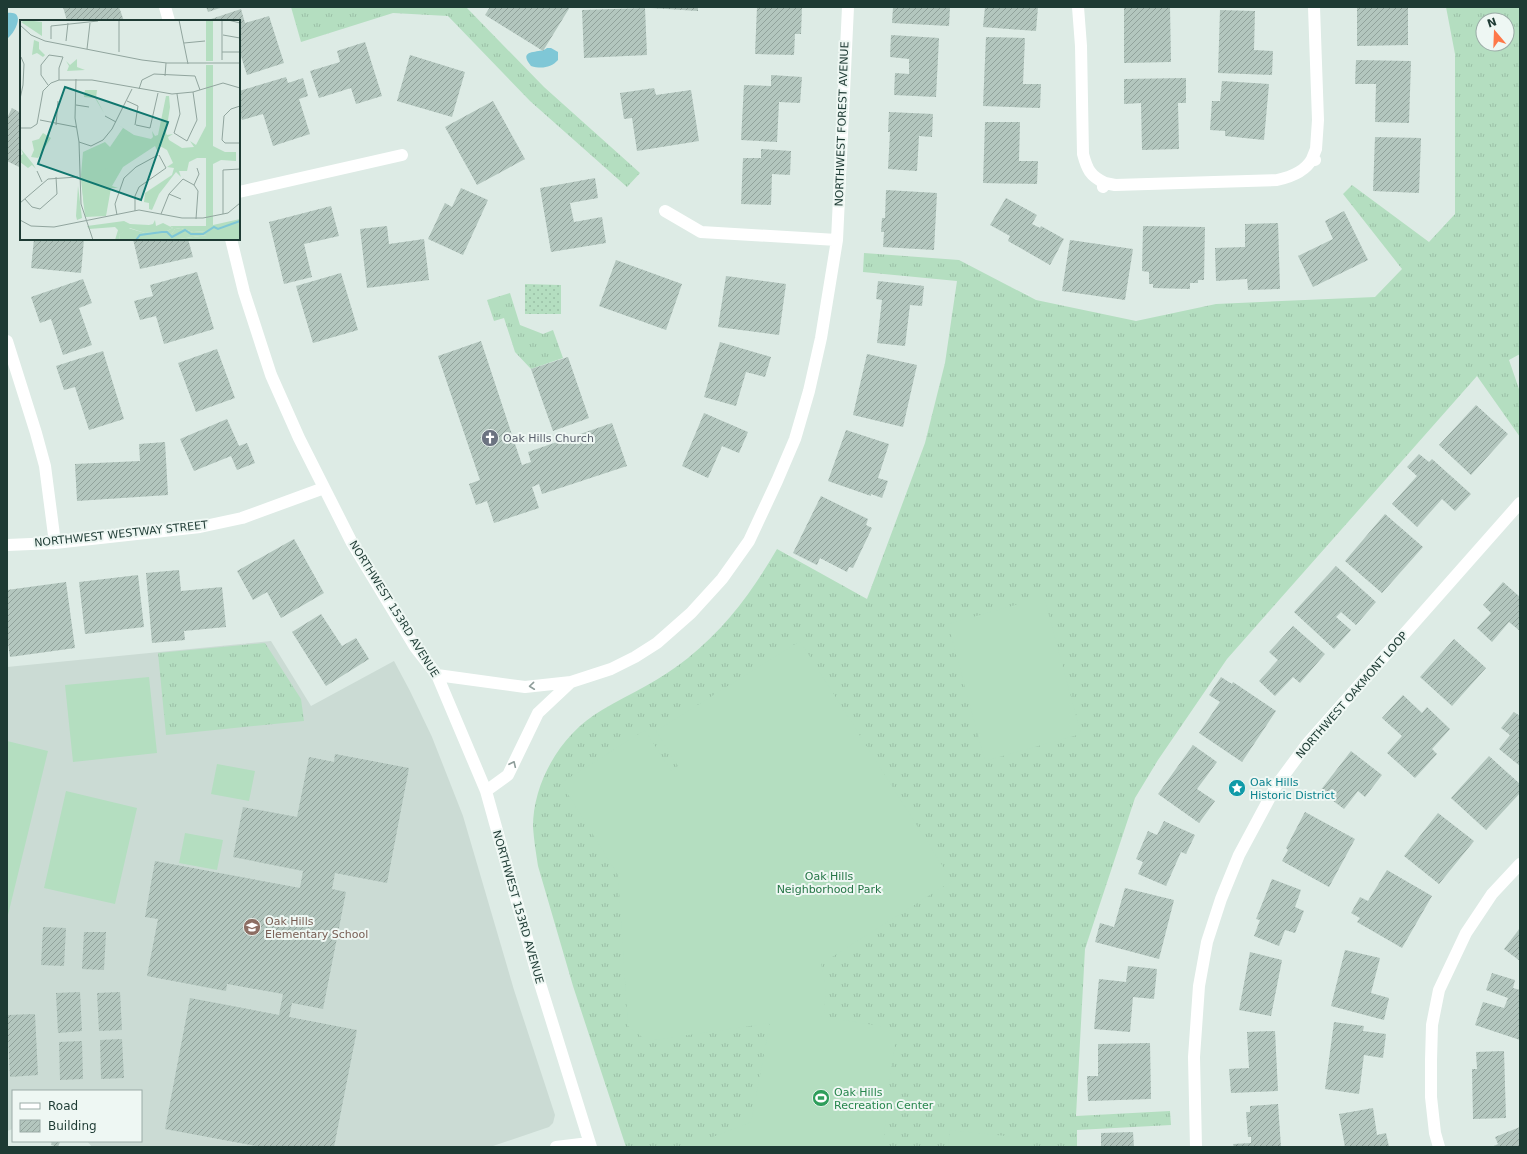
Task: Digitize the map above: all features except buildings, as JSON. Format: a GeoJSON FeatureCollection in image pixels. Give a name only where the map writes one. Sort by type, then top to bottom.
{"type":"FeatureCollection","features":[{"type":"Feature","properties":{"kind":"street"},"geometry":{"type":"LineString","coordinates":[[165,7],[169,20]]}},
{"type":"Feature","properties":{"kind":"street","name":"NORTHWEST FOREST AVENUE"},"geometry":{"type":"LineString","coordinates":[[437,674],[525,687],[571,682],[611,669],[635,657],[657,643],[691,613],[722,579],[749,541],[795,439],[809,391],[821,338],[837,240],[848,7]]}},
{"type":"Feature","properties":{"kind":"street"},"geometry":{"type":"LineString","coordinates":[[1078,7],[1081,46],[1083,154],[1087,168],[1094,176],[1104,185],[1115,185],[1277,180],[1293,177],[1305,168],[1314,159],[1318,120],[1314,7]]}},
{"type":"Feature","properties":{"kind":"street"},"geometry":{"type":"LineString","coordinates":[[240,192],[402,155]]}},
{"type":"Feature","properties":{"kind":"street"},"geometry":{"type":"LineString","coordinates":[[666,211],[701,232],[837,240]]}},
{"type":"Feature","properties":{"kind":"street","name":"NORTHWEST 153RD AVENUE"},"geometry":{"type":"LineString","coordinates":[[231,240],[244,292],[272,375],[299,438],[352,543],[415,647],[437,674],[486,792],[537,974],[590,1145]]}},
{"type":"Feature","properties":{"kind":"street"},"geometry":{"type":"LineString","coordinates":[[7,341],[45,466],[56,542]]}},
{"type":"Feature","properties":{"kind":"street","name":"NORTHWEST WESTWAY STREET"},"geometry":{"type":"LineString","coordinates":[[7,545],[56,542],[200,527],[242,518],[324,488]]}},
{"type":"Feature","properties":{"kind":"street","name":"NORTHWEST OAKMONT LOOP"},"geometry":{"type":"LineString","coordinates":[[1196,1147],[1194,1057],[1199,986],[1210,935],[1221,899],[1239,855],[1276,786],[1308,744],[1520,502]]}},
{"type":"Feature","properties":{"kind":"street","name":"NORTHWEST FOREST AVENUE"},"geometry":{"type":"LineString","coordinates":[[486,792],[508,775],[538,713],[571,682]]}},
{"type":"Feature","properties":{"kind":"street"},"geometry":{"type":"LineString","coordinates":[[1439,1147],[1435,1132],[1431,1097],[1432,1024],[1439,990],[1466,933],[1492,894],[1520,864]]}},
{"type":"Feature","properties":{"kind":"street"},"geometry":{"type":"LineString","coordinates":[[556,1147],[590,1145]]}},
{"type":"Feature","properties":{"kind":"shaded area","name":"Oak Hills Elementary School"},"geometry":{"type":"Polygon","coordinates":[[[271,641],[311,706],[394,661],[432,737],[463,816],[514,990],[555,1115],[553,1123],[549,1127],[490,1147],[92,1147],[88,1142],[142,1142],[142,1090],[12,1090],[12,1129],[7,1131],[7,667],[271,641]]]}},
{"type":"Feature","properties":{"kind":"green space"},"geometry":{"type":"Polygon","coordinates":[[[291,7],[466,7],[544,87],[640,173],[627,187],[530,101],[448,16],[393,13],[301,42],[291,7]]]}},
{"type":"Feature","properties":{"kind":"green space","name":"Oak Hills Neighborhood Park"},"geometry":{"type":"Polygon","coordinates":[[[1446,7],[1520,7],[1520,354],[1509,360],[1520,392],[1520,437],[1477,376],[1227,659],[1158,760],[1135,798],[1085,949],[1076,1116],[1170,1111],[1171,1125],[1077,1130],[1077,1147],[626,1147],[573,986],[538,866],[533,827],[534,810],[538,793],[552,760],[574,732],[602,710],[646,686],[678,666],[702,646],[726,621],[748,594],[777,549],[867,599],[925,443],[945,363],[957,281],[863,272],[864,253],[959,260],[1036,300],[1136,321],[1216,304],[1375,297],[1402,269],[1343,194],[1352,185],[1429,242],[1455,214],[1455,54],[1446,7]]]}},
{"type":"Feature","properties":{"kind":"green space"},"geometry":{"type":"Polygon","coordinates":[[[525,284],[561,285],[561,314],[525,314],[525,284]]]}},
{"type":"Feature","properties":{"kind":"green space"},"geometry":{"type":"Polygon","coordinates":[[[510,293],[520,325],[543,334],[553,330],[563,358],[531,369],[515,352],[504,318],[494,321],[487,300],[510,293]]]}},
{"type":"Feature","properties":{"kind":"green space"},"geometry":{"type":"Polygon","coordinates":[[[1044,597],[1081,734],[985,761],[948,624],[1044,597]]]}},
{"type":"Feature","properties":{"kind":"green space"},"geometry":{"type":"Polygon","coordinates":[[[800,641],[952,881],[821,964],[826,987],[824,1015],[819,1016],[898,1029],[890,1074],[883,1147],[687,1147],[751,1122],[770,1023],[647,1041],[628,1026],[618,875],[561,783],[645,730],[671,771],[678,766],[656,731],[800,641]]]}},
{"type":"Feature","properties":{"kind":"green space"},"geometry":{"type":"Polygon","coordinates":[[[265,643],[301,699],[304,721],[166,735],[158,653],[265,643]]]}},
{"type":"Feature","properties":{"kind":"green space"},"geometry":{"type":"Polygon","coordinates":[[[149,677],[157,753],[73,762],[65,685],[149,677]]]}},
{"type":"Feature","properties":{"kind":"green space"},"geometry":{"type":"Polygon","coordinates":[[[7,741],[48,751],[7,919],[7,741]]]}},
{"type":"Feature","properties":{"kind":"green space"},"geometry":{"type":"Polygon","coordinates":[[[217,764],[255,771],[249,801],[211,794],[217,764]]]}},
{"type":"Feature","properties":{"kind":"green space"},"geometry":{"type":"Polygon","coordinates":[[[66,791],[137,808],[115,904],[44,888],[66,791]]]}},
{"type":"Feature","properties":{"kind":"green space"},"geometry":{"type":"Polygon","coordinates":[[[185,833],[223,840],[217,870],[179,863],[185,833]]]}},
{"type":"Feature","properties":{"kind":"green space"},"geometry":{"type":"Polygon","coordinates":[[[950,1130],[1034,1139],[1033,1147],[948,1147],[950,1130]]]}},
{"type":"Feature","properties":{"kind":"water"},"geometry":{"type":"Polygon","coordinates":[[[7,13],[17,15],[18,23],[7,39],[7,13]]]}},
{"type":"Feature","properties":{"kind":"water"},"geometry":{"type":"Polygon","coordinates":[[[551,48],[558,52],[558,60],[552,65],[546,67],[531,66],[526,56],[531,52],[544,50],[551,48]]]}},
{"type":"Feature","properties":{"kind":"place","name":"Oak Hills Church"},"geometry":{"type":"Point","coordinates":[490,438]}},
{"type":"Feature","properties":{"kind":"place","name":"Oak Hills Historic District"},"geometry":{"type":"Point","coordinates":[1237,788]}},
{"type":"Feature","properties":{"kind":"place","name":"Oak Hills Elementary School"},"geometry":{"type":"Point","coordinates":[252,927]}},
{"type":"Feature","properties":{"kind":"place","name":"Oak Hills Recreation Center"},"geometry":{"type":"Point","coordinates":[821,1098]}}]}
